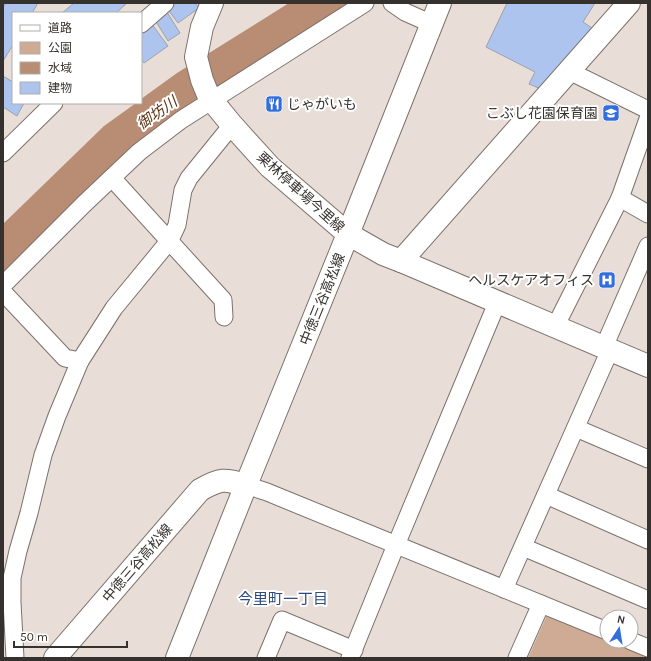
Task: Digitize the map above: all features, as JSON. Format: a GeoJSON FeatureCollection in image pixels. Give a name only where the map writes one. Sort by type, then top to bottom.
{"type":"FeatureCollection","features":[{"type":"Feature","properties":{"kind":"main road","name":"栗林停車場今里線"},"geometry":{"type":"LineString","coordinates":[[212,3],[202,26],[196,57],[202,80],[210,98],[270,167],[348,234]]}},
{"type":"Feature","properties":{"kind":"main road"},"geometry":{"type":"LineString","coordinates":[[348,234],[440,3]]}},
{"type":"Feature","properties":{"kind":"main road"},"geometry":{"type":"LineString","coordinates":[[401,261],[629,3]]}},
{"type":"Feature","properties":{"kind":"main road","name":"中徳三谷高松線"},"geometry":{"type":"LineString","coordinates":[[55,658],[200,490],[215,481],[227,480],[246,485],[348,234],[383,254],[648,366]]}},
{"type":"Feature","properties":{"kind":"main road"},"geometry":{"type":"LineString","coordinates":[[177,658],[246,485]]}},
{"type":"Feature","properties":{"kind":"street"},"geometry":{"type":"LineString","coordinates":[[142,23],[165,3]]}},
{"type":"Feature","properties":{"kind":"street"},"geometry":{"type":"LineString","coordinates":[[3,285],[84,204],[139,152],[210,98],[365,3]]}},
{"type":"Feature","properties":{"kind":"street"},"geometry":{"type":"LineString","coordinates":[[392,3],[405,12],[432,24]]}},
{"type":"Feature","properties":{"kind":"street"},"geometry":{"type":"LineString","coordinates":[[569,71],[648,110]]}},
{"type":"Feature","properties":{"kind":"street"},"geometry":{"type":"LineString","coordinates":[[3,153],[53,104]]}},
{"type":"Feature","properties":{"kind":"street"},"geometry":{"type":"LineString","coordinates":[[556,327],[620,198],[644,144],[648,119]]}},
{"type":"Feature","properties":{"kind":"street"},"geometry":{"type":"LineString","coordinates":[[15,658],[12,578],[43,455],[57,416],[80,361],[114,308],[170,240],[177,225],[183,190],[189,178],[232,125]]}},
{"type":"Feature","properties":{"kind":"street"},"geometry":{"type":"LineString","coordinates":[[112,178],[223,300],[224,317]]}},
{"type":"Feature","properties":{"kind":"street"},"geometry":{"type":"LineString","coordinates":[[620,198],[648,214]]}},
{"type":"Feature","properties":{"kind":"street"},"geometry":{"type":"LineString","coordinates":[[504,589],[576,428],[648,246]]}},
{"type":"Feature","properties":{"kind":"street"},"geometry":{"type":"LineString","coordinates":[[3,292],[66,358],[80,361]]}},
{"type":"Feature","properties":{"kind":"street"},"geometry":{"type":"LineString","coordinates":[[266,658],[282,620],[353,655],[396,545],[497,303]]}},
{"type":"Feature","properties":{"kind":"street"},"geometry":{"type":"LineString","coordinates":[[576,428],[648,459]]}},
{"type":"Feature","properties":{"kind":"street"},"geometry":{"type":"LineString","coordinates":[[246,485],[267,492],[599,628]]}},
{"type":"Feature","properties":{"kind":"street"},"geometry":{"type":"LineString","coordinates":[[546,495],[648,540]]}},
{"type":"Feature","properties":{"kind":"street"},"geometry":{"type":"LineString","coordinates":[[523,547],[648,600]]}},
{"type":"Feature","properties":{"kind":"street"},"geometry":{"type":"LineString","coordinates":[[517,658],[541,604]]}},
{"type":"Feature","properties":{"kind":"green space"},"geometry":{"type":"Polygon","coordinates":[[[547,615],[599,637],[599,649],[629,649],[648,657],[648,658],[528,658],[547,615]]]}},
{"type":"Feature","properties":{"kind":"water","name":"御坊川"},"geometry":{"type":"Polygon","coordinates":[[[289,3],[353,3],[195,103],[128,150],[3,272],[3,224],[104,126],[135,104],[142,104],[142,98],[177,73],[289,3]]]}},
{"type":"Feature","properties":{"kind":"building"},"geometry":{"type":"Polygon","coordinates":[[[6,3],[38,3],[33,12],[12,12],[12,47],[3,61],[3,7],[6,3]]]}},
{"type":"Feature","properties":{"kind":"building"},"geometry":{"type":"Polygon","coordinates":[[[74,3],[127,3],[117,12],[63,12],[74,3]]]}},
{"type":"Feature","properties":{"kind":"building"},"geometry":{"type":"Polygon","coordinates":[[[172,3],[195,3],[199,8],[178,23],[166,7],[172,3]]]}},
{"type":"Feature","properties":{"kind":"building"},"geometry":{"type":"Polygon","coordinates":[[[507,3],[595,3],[583,22],[592,28],[541,89],[529,84],[535,72],[486,47],[507,3]]]}},
{"type":"Feature","properties":{"kind":"building"},"geometry":{"type":"Polygon","coordinates":[[[167,12],[180,33],[168,41],[155,20],[167,12]]]}},
{"type":"Feature","properties":{"kind":"building"},"geometry":{"type":"Polygon","coordinates":[[[151,23],[168,46],[144,63],[142,60],[142,30],[151,23]]]}},
{"type":"Feature","properties":{"kind":"building"},"geometry":{"type":"Polygon","coordinates":[[[3,76],[12,81],[12,104],[23,104],[17,116],[3,107],[3,76]]]}},
{"type":"Feature","properties":{"kind":"place","name":"じゃがいも"},"geometry":{"type":"Point","coordinates":[274,104]}},
{"type":"Feature","properties":{"kind":"place","name":"こぶし花園保育園"},"geometry":{"type":"Point","coordinates":[611,113]}},
{"type":"Feature","properties":{"kind":"place","name":"ヘルスケアオフィス"},"geometry":{"type":"Point","coordinates":[607,280]}},
{"type":"Feature","properties":{"kind":"district","name":"今里町一丁目"},"geometry":{"type":"Point","coordinates":[283,599]}}]}
